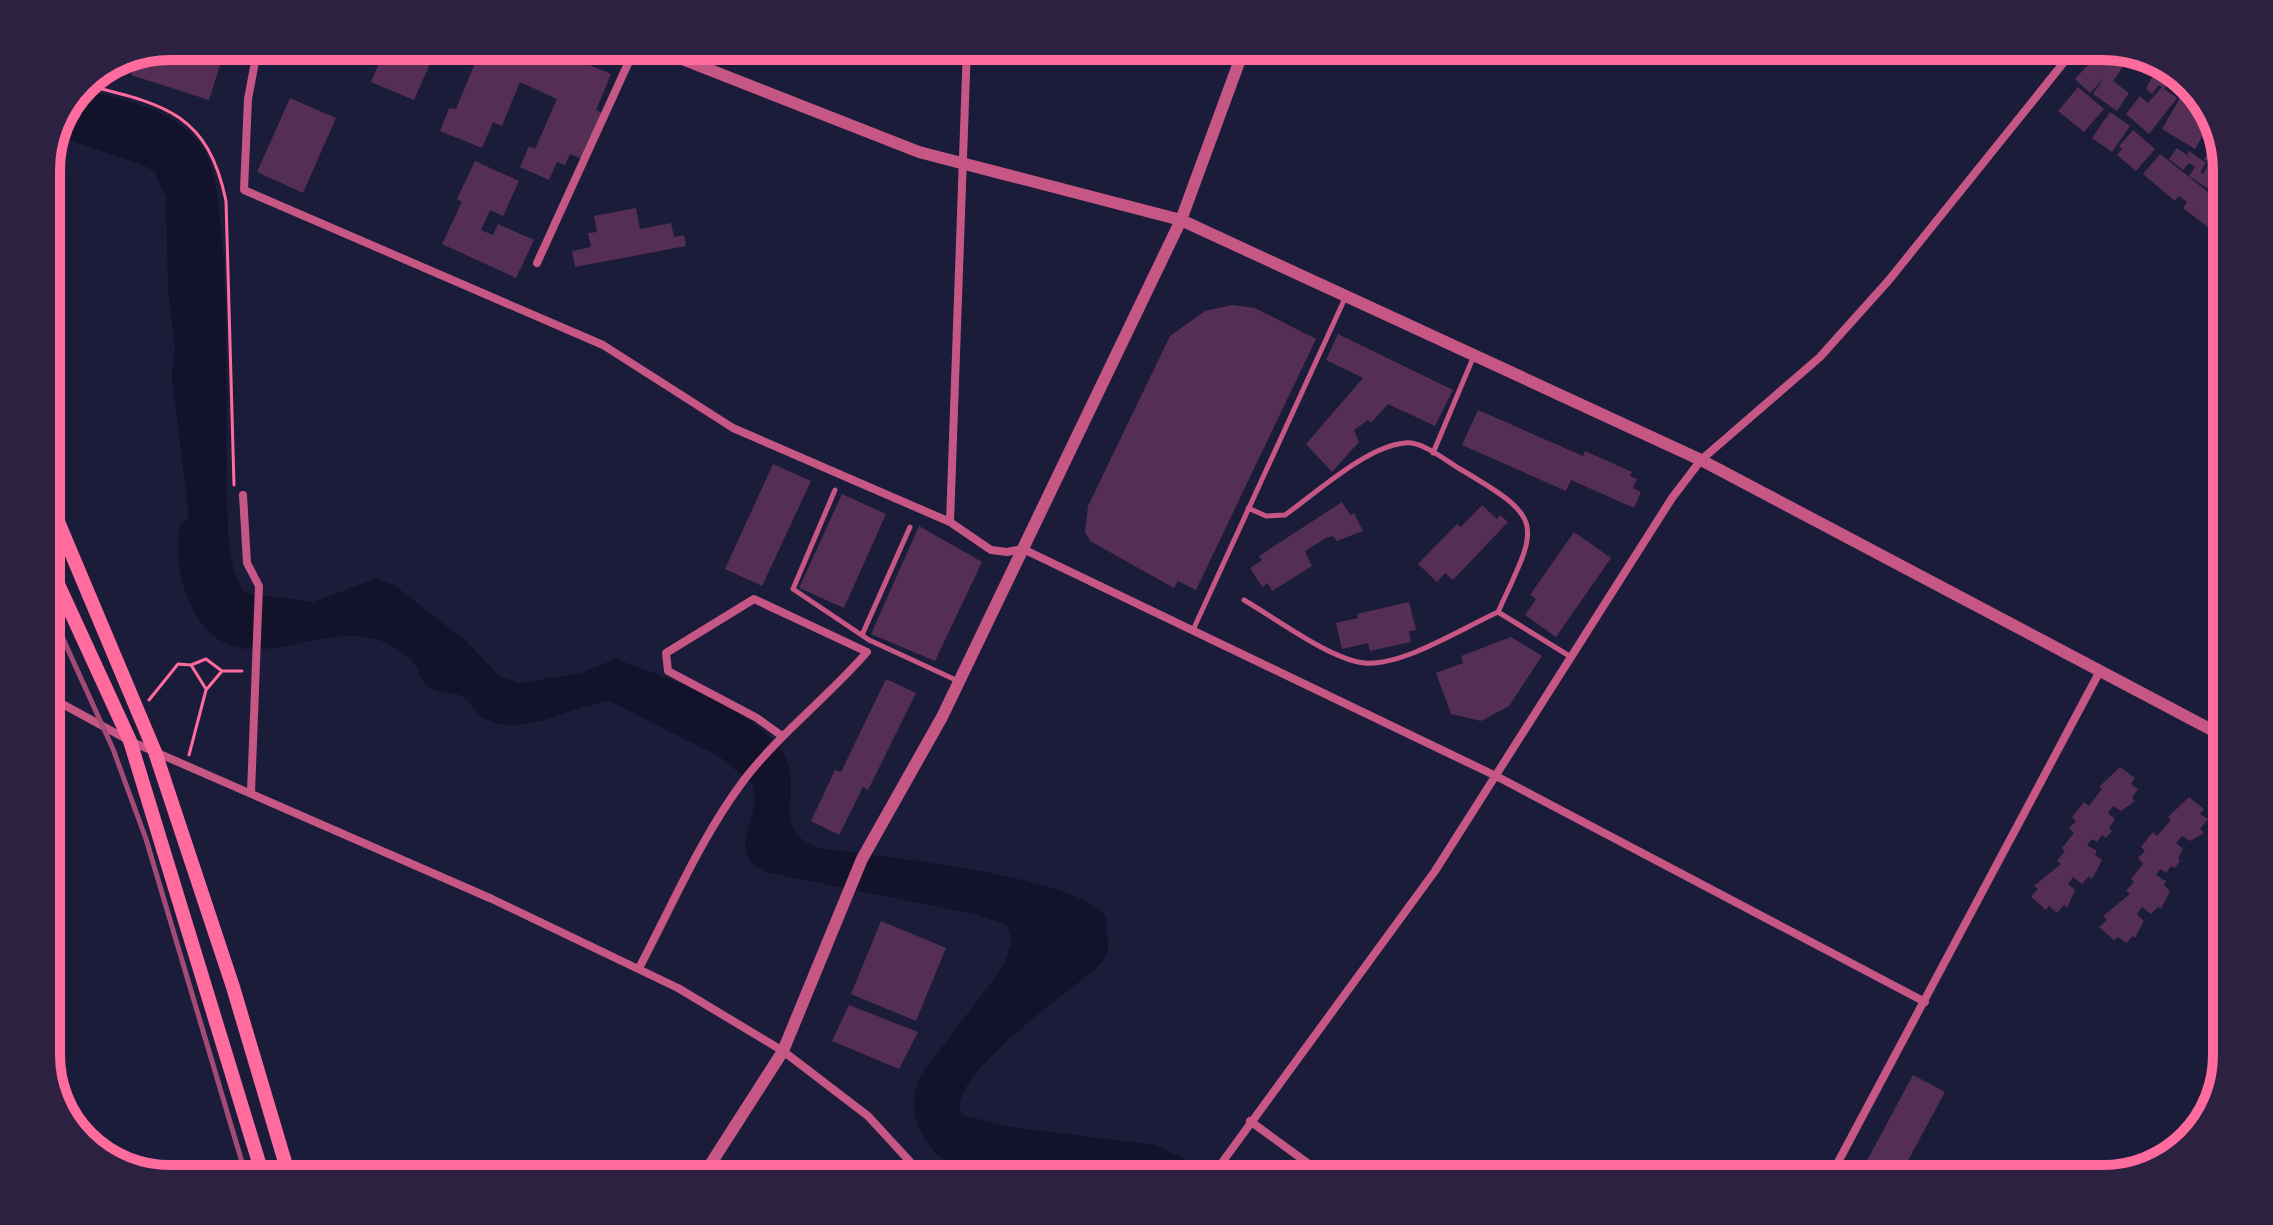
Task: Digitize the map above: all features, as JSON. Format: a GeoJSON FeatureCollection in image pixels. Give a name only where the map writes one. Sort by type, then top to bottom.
{"type":"FeatureCollection","features":[{"type":"Feature","properties":{"kind":"main road"},"geometry":{"type":"LineString","coordinates":[[60,526],[155,752],[233,987],[286,1165]]}},
{"type":"Feature","properties":{"kind":"main road"},"geometry":{"type":"LineString","coordinates":[[60,588],[130,741],[260,1165]]}},
{"type":"Feature","properties":{"kind":"street"},"geometry":{"type":"LineString","coordinates":[[255,60],[248,99],[244,190],[603,345],[733,428],[950,522],[991,550],[1007,552],[1023,549],[1496,776],[1925,1002]]}},
{"type":"Feature","properties":{"kind":"street"},"geometry":{"type":"LineString","coordinates":[[537,263],[630,60]]}},
{"type":"Feature","properties":{"kind":"street"},"geometry":{"type":"LineString","coordinates":[[685,60],[919,152],[1181,220],[1701,460],[2213,731]]}},
{"type":"Feature","properties":{"kind":"street"},"geometry":{"type":"LineString","coordinates":[[950,522],[966,60]]}},
{"type":"Feature","properties":{"kind":"street"},"geometry":{"type":"LineString","coordinates":[[710,1165],[783,1051],[862,859],[959,681],[1181,220],[1240,60]]}},
{"type":"Feature","properties":{"kind":"street"},"geometry":{"type":"LineString","coordinates":[[1218,1165],[1396,926],[1496,776],[1672,498],[1701,460],[1820,357],[1889,280],[2066,60]]}},
{"type":"Feature","properties":{"kind":"street"},"geometry":{"type":"LineString","coordinates":[[243,495],[247,563],[259,586],[251,793]]}},
{"type":"Feature","properties":{"kind":"street"},"geometry":{"type":"LineString","coordinates":[[639,968],[742,782],[779,738],[842,681],[867,652],[754,599],[666,653],[668,671],[757,718],[779,738]]}},
{"type":"Feature","properties":{"kind":"street"},"geometry":{"type":"LineString","coordinates":[[1837,1165],[2100,671]]}},
{"type":"Feature","properties":{"kind":"street"},"geometry":{"type":"LineString","coordinates":[[60,703],[130,741],[639,968],[783,1051],[875,1123],[913,1165]]}},
{"type":"Feature","properties":{"kind":"street"},"geometry":{"type":"LineString","coordinates":[[1250,1121],[1310,1165]]}},
{"type":"Feature","properties":{"kind":"lane"},"geometry":{"type":"LineString","coordinates":[[1193,630],[1346,295]]}},
{"type":"Feature","properties":{"kind":"lane"},"geometry":{"type":"LineString","coordinates":[[1433,453],[1474,356]]}},
{"type":"Feature","properties":{"kind":"lane"},"geometry":{"type":"LineString","coordinates":[[1244,600],[1336,652],[1363,663],[1386,662],[1498,612],[1525,554],[1529,536],[1525,516],[1511,499],[1433,453],[1407,442],[1378,450],[1285,515],[1266,516],[1248,508]]}},
{"type":"Feature","properties":{"kind":"lane"},"geometry":{"type":"LineString","coordinates":[[835,490],[793,589],[862,635],[959,681]]}},
{"type":"Feature","properties":{"kind":"lane"},"geometry":{"type":"LineString","coordinates":[[862,635],[910,527]]}},
{"type":"Feature","properties":{"kind":"lane"},"geometry":{"type":"LineString","coordinates":[[1498,612],[1571,657]]}},
{"type":"Feature","properties":{"kind":"path"},"geometry":{"type":"LineString","coordinates":[[96,89],[179,115],[208,145],[219,165],[226,201],[234,490]]}},
{"type":"Feature","properties":{"kind":"path"},"geometry":{"type":"LineString","coordinates":[[139,713],[178,664],[191,665],[206,659],[222,671]]}},
{"type":"Feature","properties":{"kind":"path"},"geometry":{"type":"LineString","coordinates":[[191,665],[206,690]]}},
{"type":"Feature","properties":{"kind":"path"},"geometry":{"type":"LineString","coordinates":[[187,765],[206,690],[222,671],[254,666]]}},
{"type":"Feature","properties":{"kind":"shaded area"},"geometry":{"type":"Polygon","coordinates":[[[93,92],[148,108],[178,124],[203,148],[213,172],[226,309],[229,542],[234,570],[245,593],[313,602],[375,579],[394,585],[466,641],[501,677],[519,683],[581,673],[616,659],[682,684],[728,706],[766,734],[781,750],[788,764],[791,819],[795,831],[804,841],[820,848],[927,862],[1017,879],[1056,889],[1087,902],[1106,917],[1108,950],[1103,962],[990,1057],[971,1079],[961,1099],[962,1115],[1010,1127],[1155,1145],[1198,1165],[952,1165],[941,1158],[928,1145],[915,1113],[915,1095],[920,1076],[1003,967],[1012,942],[1007,925],[979,915],[765,872],[753,863],[745,843],[755,797],[752,784],[720,757],[609,701],[532,723],[501,724],[486,719],[463,697],[429,687],[410,659],[395,647],[378,640],[353,636],[252,649],[230,645],[209,632],[192,607],[180,567],[180,524],[189,519],[172,376],[175,350],[168,289],[166,198],[155,172],[65,138],[71,122],[93,92]]]}},
{"type":"Feature","properties":{"kind":"building"},"geometry":{"type":"Polygon","coordinates":[[[222,60],[209,100],[131,75],[133,67],[156,61],[222,60]]]}},
{"type":"Feature","properties":{"kind":"building"},"geometry":{"type":"Polygon","coordinates":[[[380,60],[432,60],[414,100],[371,82],[380,60]]]}},
{"type":"Feature","properties":{"kind":"building"},"geometry":{"type":"Polygon","coordinates":[[[467,60],[578,60],[611,74],[596,110],[602,113],[582,159],[570,154],[565,165],[557,162],[549,180],[520,167],[529,146],[535,149],[557,99],[520,82],[502,126],[493,122],[482,148],[440,131],[449,108],[456,109],[475,63],[467,60]]]}},
{"type":"Feature","properties":{"kind":"building"},"geometry":{"type":"Polygon","coordinates":[[[2092,60],[2126,63],[2113,81],[2129,93],[2117,111],[2093,94],[2104,78],[2090,93],[2075,79],[2092,60]]]}},
{"type":"Feature","properties":{"kind":"building"},"geometry":{"type":"Polygon","coordinates":[[[2154,73],[2169,83],[2164,89],[2177,98],[2149,134],[2126,114],[2140,96],[2148,103],[2162,87],[2159,85],[2152,94],[2146,89],[2154,73]]]}},
{"type":"Feature","properties":{"kind":"building"},"geometry":{"type":"Polygon","coordinates":[[[2078,87],[2104,109],[2084,132],[2058,111],[2078,87]]]}},
{"type":"Feature","properties":{"kind":"building"},"geometry":{"type":"Polygon","coordinates":[[[2182,94],[2205,131],[2195,149],[2162,129],[2182,94]]]}},
{"type":"Feature","properties":{"kind":"building"},"geometry":{"type":"Polygon","coordinates":[[[290,98],[336,118],[303,193],[257,172],[290,98]]]}},
{"type":"Feature","properties":{"kind":"building"},"geometry":{"type":"Polygon","coordinates":[[[2110,112],[2130,126],[2112,152],[2092,138],[2110,112]]]}},
{"type":"Feature","properties":{"kind":"building"},"geometry":{"type":"Polygon","coordinates":[[[2133,130],[2155,149],[2136,171],[2117,155],[2122,149],[2119,146],[2133,130]]]}},
{"type":"Feature","properties":{"kind":"building"},"geometry":{"type":"Polygon","coordinates":[[[2177,148],[2192,159],[2187,154],[2189,151],[2206,163],[2200,172],[2203,174],[2210,162],[2204,159],[2211,150],[2213,192],[2189,176],[2195,167],[2189,163],[2183,170],[2169,159],[2177,148]]]}},
{"type":"Feature","properties":{"kind":"building"},"geometry":{"type":"Polygon","coordinates":[[[2160,154],[2213,196],[2213,231],[2183,208],[2187,202],[2179,196],[2175,201],[2143,174],[2160,154]]]}},
{"type":"Feature","properties":{"kind":"building"},"geometry":{"type":"Polygon","coordinates":[[[475,161],[519,181],[503,216],[490,210],[481,230],[493,235],[498,224],[534,240],[516,278],[442,244],[462,202],[457,199],[475,161]]]}},
{"type":"Feature","properties":{"kind":"building"},"geometry":{"type":"Polygon","coordinates":[[[636,208],[640,229],[671,223],[674,237],[684,235],[686,246],[575,267],[572,251],[591,247],[588,233],[597,232],[594,216],[636,208]]]}},
{"type":"Feature","properties":{"kind":"building"},"geometry":{"type":"Polygon","coordinates":[[[1232,305],[1255,308],[1316,339],[1196,590],[1178,581],[1174,588],[1090,541],[1085,532],[1088,506],[1170,336],[1205,311],[1232,305]]]}},
{"type":"Feature","properties":{"kind":"building"},"geometry":{"type":"Polygon","coordinates":[[[1338,334],[1453,390],[1435,426],[1388,404],[1371,423],[1368,420],[1354,430],[1359,442],[1332,472],[1306,444],[1363,378],[1326,360],[1338,334]]]}},
{"type":"Feature","properties":{"kind":"building"},"geometry":{"type":"Polygon","coordinates":[[[1478,410],[1583,456],[1585,451],[1632,472],[1630,476],[1637,479],[1633,488],[1641,492],[1634,508],[1571,480],[1566,491],[1462,445],[1478,410]]]}},
{"type":"Feature","properties":{"kind":"building"},"geometry":{"type":"Polygon","coordinates":[[[773,464],[811,481],[762,586],[725,569],[773,464]]]}},
{"type":"Feature","properties":{"kind":"building"},"geometry":{"type":"Polygon","coordinates":[[[842,494],[886,514],[844,608],[799,588],[842,494]]]}},
{"type":"Feature","properties":{"kind":"building"},"geometry":{"type":"Polygon","coordinates":[[[1342,502],[1350,515],[1354,513],[1363,531],[1337,541],[1333,536],[1326,538],[1305,551],[1312,566],[1272,591],[1268,583],[1262,587],[1250,568],[1262,560],[1259,556],[1342,502]]]}},
{"type":"Feature","properties":{"kind":"building"},"geometry":{"type":"Polygon","coordinates":[[[1482,505],[1497,519],[1500,515],[1508,522],[1453,580],[1445,573],[1437,582],[1418,564],[1457,524],[1461,527],[1482,505]]]}},
{"type":"Feature","properties":{"kind":"building"},"geometry":{"type":"Polygon","coordinates":[[[919,526],[982,562],[935,661],[871,634],[919,526]]]}},
{"type":"Feature","properties":{"kind":"building"},"geometry":{"type":"Polygon","coordinates":[[[1574,532],[1611,558],[1556,637],[1525,615],[1536,599],[1530,595],[1574,532]]]}},
{"type":"Feature","properties":{"kind":"building"},"geometry":{"type":"Polygon","coordinates":[[[1409,602],[1416,630],[1409,631],[1411,642],[1370,651],[1368,643],[1342,649],[1336,623],[1358,618],[1357,614],[1409,602]]]}},
{"type":"Feature","properties":{"kind":"building"},"geometry":{"type":"Polygon","coordinates":[[[1511,637],[1542,656],[1509,706],[1481,721],[1451,714],[1436,673],[1463,663],[1461,656],[1511,637]]]}},
{"type":"Feature","properties":{"kind":"building"},"geometry":{"type":"Polygon","coordinates":[[[886,679],[916,693],[868,790],[863,787],[839,835],[811,821],[835,770],[841,772],[886,679]]]}},
{"type":"Feature","properties":{"kind":"building"},"geometry":{"type":"Polygon","coordinates":[[[2120,767],[2135,778],[2131,784],[2138,789],[2132,798],[2135,801],[2121,811],[2113,806],[2108,813],[2115,819],[2109,828],[2112,831],[2106,838],[2102,835],[2097,842],[2092,839],[2087,845],[2097,851],[2095,855],[2102,860],[2092,879],[2089,876],[2082,884],[2073,877],[2068,884],[2075,890],[2067,908],[2064,905],[2057,913],[2049,906],[2046,910],[2031,897],[2038,889],[2034,886],[2061,864],[2057,861],[2065,851],[2062,848],[2074,833],[2069,828],[2076,821],[2072,817],[2084,802],[2089,806],[2102,789],[2099,787],[2120,767]]]}},
{"type":"Feature","properties":{"kind":"building"},"geometry":{"type":"Polygon","coordinates":[[[2189,797],[2204,809],[2200,814],[2208,819],[2200,829],[2204,833],[2190,841],[2182,836],[2176,843],[2183,849],[2178,858],[2180,861],[2175,868],[2171,866],[2166,873],[2160,869],[2156,875],[2166,881],[2164,885],[2170,891],[2161,909],[2158,907],[2151,914],[2142,907],[2137,914],[2144,921],[2135,938],[2133,936],[2126,943],[2118,937],[2114,940],[2099,927],[2107,920],[2103,916],[2130,894],[2126,891],[2134,882],[2131,879],[2143,864],[2138,858],[2145,851],[2141,847],[2153,832],[2157,836],[2171,820],[2168,817],[2189,797]]]}},
{"type":"Feature","properties":{"kind":"building"},"geometry":{"type":"Polygon","coordinates":[[[881,921],[946,948],[916,1021],[851,994],[881,921]]]}},
{"type":"Feature","properties":{"kind":"building"},"geometry":{"type":"Polygon","coordinates":[[[849,1005],[918,1032],[899,1069],[832,1041],[849,1005]]]}},
{"type":"Feature","properties":{"kind":"building"},"geometry":{"type":"Polygon","coordinates":[[[1913,1075],[1945,1092],[1906,1165],[1865,1165],[1913,1075]]]}},
{"type":"Feature","properties":{"kind":"railway"},"geometry":{"type":"LineString","coordinates":[[60,632],[113,749],[146,839],[243,1165]]}}]}
